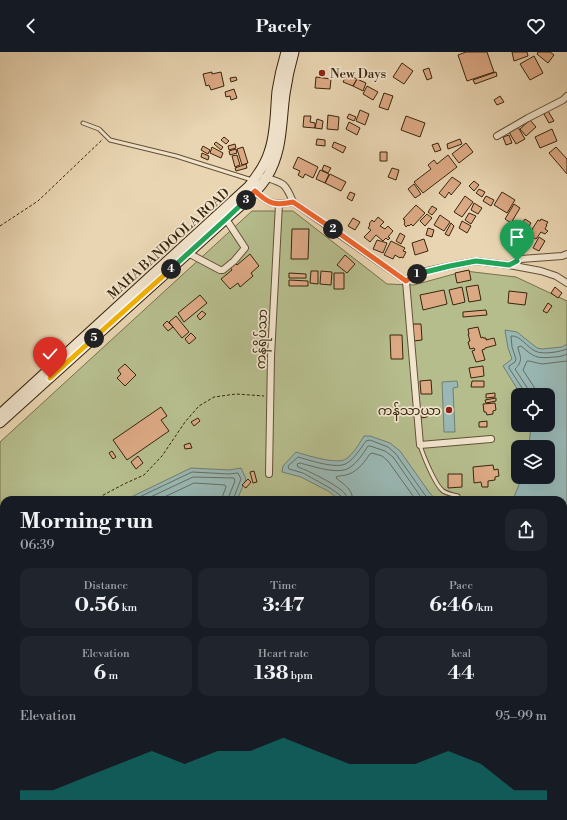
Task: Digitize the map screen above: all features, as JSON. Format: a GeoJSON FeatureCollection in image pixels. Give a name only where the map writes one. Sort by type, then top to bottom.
{"type":"FeatureCollection","features":[{"type":"Feature","properties":{"kind":"main road","name":"MAHA BANDOOLA ROAD"},"geometry":{"type":"LineString","coordinates":[[0,414],[257,182],[270,150],[277,89],[286,52]]}},
{"type":"Feature","properties":{"kind":"main road","name":"MAHA BANDOOLA ROAD"},"geometry":{"type":"LineString","coordinates":[[0,423],[226,219],[275,161],[281,137],[289,69],[294,52]]}},
{"type":"Feature","properties":{"kind":"street"},"geometry":{"type":"LineString","coordinates":[[497,136],[565,98],[567,106]]}},
{"type":"Feature","properties":{"kind":"street"},"geometry":{"type":"LineString","coordinates":[[293,202],[278,204],[264,200],[257,182],[277,181],[283,184],[293,202],[406,281]]}},
{"type":"Feature","properties":{"kind":"street","name":"ကန်ရိပ်သာ"},"geometry":{"type":"LineString","coordinates":[[269,474],[278,204]]}},
{"type":"Feature","properties":{"kind":"street"},"geometry":{"type":"LineString","coordinates":[[188,253],[220,270],[234,261],[244,248],[226,219]]}},
{"type":"Feature","properties":{"kind":"street"},"geometry":{"type":"LineString","coordinates":[[509,265],[521,259],[562,256],[567,254]]}},
{"type":"Feature","properties":{"kind":"street"},"geometry":{"type":"LineString","coordinates":[[541,271],[543,258]]}},
{"type":"Feature","properties":{"kind":"street"},"geometry":{"type":"LineString","coordinates":[[406,281],[418,273],[476,261],[541,271],[556,276],[567,283]]}},
{"type":"Feature","properties":{"kind":"street"},"geometry":{"type":"LineString","coordinates":[[406,281],[420,445],[491,439]]}},
{"type":"Feature","properties":{"kind":"lane"},"geometry":{"type":"LineString","coordinates":[[83,123],[99,130],[110,140],[176,156],[257,182]]}},
{"type":"Feature","properties":{"kind":"lane"},"geometry":{"type":"LineString","coordinates":[[420,445],[437,483],[442,490],[458,496]]}},
{"type":"Feature","properties":{"kind":"path"},"geometry":{"type":"LineString","coordinates":[[0,226],[38,201],[106,136]]}},
{"type":"Feature","properties":{"kind":"path"},"geometry":{"type":"LineString","coordinates":[[102,496],[144,475],[162,456],[184,422],[199,406],[214,397],[236,394],[271,396]]}},
{"type":"Feature","properties":{"kind":"green space"},"geometry":{"type":"Polygon","coordinates":[[[252,211],[293,211],[387,284],[414,285],[465,271],[516,277],[567,301],[567,496],[0,496],[0,442],[252,211]]]}},
{"type":"Feature","properties":{"kind":"water"},"geometry":{"type":"Polygon","coordinates":[[[505,330],[517,332],[537,348],[562,347],[567,344],[567,496],[515,496],[519,484],[555,484],[555,440],[530,440],[530,432],[555,432],[555,388],[517,388],[503,366],[512,359],[508,348],[505,330]]]}},
{"type":"Feature","properties":{"kind":"water","name":"ကန်သာယာ"},"geometry":{"type":"Polygon","coordinates":[[[457,381],[458,387],[453,388],[455,432],[444,432],[442,382],[457,381]]]}},
{"type":"Feature","properties":{"kind":"water"},"geometry":{"type":"Polygon","coordinates":[[[364,436],[370,436],[390,443],[400,451],[432,496],[335,496],[301,477],[282,472],[283,466],[296,452],[329,460],[342,461],[349,457],[364,436]]]}},
{"type":"Feature","properties":{"kind":"water"},"geometry":{"type":"Polygon","coordinates":[[[191,468],[229,470],[241,468],[246,479],[239,496],[133,496],[191,468]]]}},
{"type":"Feature","properties":{"kind":"building"},"geometry":{"type":"Polygon","coordinates":[[[466,52],[487,52],[494,72],[467,81],[458,55],[466,52]]]}},
{"type":"Feature","properties":{"kind":"building"},"geometry":{"type":"Polygon","coordinates":[[[512,52],[527,52],[528,56],[514,61],[512,52]]]}},
{"type":"Feature","properties":{"kind":"building"},"geometry":{"type":"Polygon","coordinates":[[[538,52],[550,52],[554,55],[548,63],[537,54],[538,52]]]}},
{"type":"Feature","properties":{"kind":"building"},"geometry":{"type":"Polygon","coordinates":[[[534,56],[543,73],[530,80],[520,64],[534,56]]]}},
{"type":"Feature","properties":{"kind":"building"},"geometry":{"type":"Polygon","coordinates":[[[402,63],[413,71],[404,84],[393,77],[402,63]]]}},
{"type":"Feature","properties":{"kind":"building"},"geometry":{"type":"Polygon","coordinates":[[[429,68],[432,78],[427,80],[423,70],[429,68]]]}},
{"type":"Feature","properties":{"kind":"building"},"geometry":{"type":"Polygon","coordinates":[[[212,72],[212,74],[221,72],[224,86],[211,90],[209,85],[206,86],[203,74],[212,72]]]}},
{"type":"Feature","properties":{"kind":"building"},"geometry":{"type":"Polygon","coordinates":[[[496,72],[497,76],[475,84],[473,80],[496,72]]]}},
{"type":"Feature","properties":{"kind":"building"},"geometry":{"type":"Polygon","coordinates":[[[347,74],[357,79],[353,86],[343,82],[347,74]]]}},
{"type":"Feature","properties":{"kind":"building"},"geometry":{"type":"Polygon","coordinates":[[[236,77],[237,80],[231,82],[230,78],[236,77]]]}},
{"type":"Feature","properties":{"kind":"building"},"geometry":{"type":"Polygon","coordinates":[[[316,77],[331,79],[330,89],[315,88],[316,77]]]}},
{"type":"Feature","properties":{"kind":"building"},"geometry":{"type":"Polygon","coordinates":[[[357,79],[366,83],[363,91],[353,86],[357,79]]]}},
{"type":"Feature","properties":{"kind":"building"},"geometry":{"type":"Polygon","coordinates":[[[367,86],[378,92],[373,100],[363,94],[367,86]]]}},
{"type":"Feature","properties":{"kind":"building"},"geometry":{"type":"Polygon","coordinates":[[[234,89],[237,98],[231,100],[230,96],[226,97],[225,92],[234,89]]]}},
{"type":"Feature","properties":{"kind":"building"},"geometry":{"type":"Polygon","coordinates":[[[384,93],[393,96],[388,110],[379,107],[384,93]]]}},
{"type":"Feature","properties":{"kind":"building"},"geometry":{"type":"Polygon","coordinates":[[[500,96],[504,102],[497,105],[494,100],[500,96]]]}},
{"type":"Feature","properties":{"kind":"building"},"geometry":{"type":"Polygon","coordinates":[[[360,110],[369,114],[365,125],[356,121],[360,110]]]}},
{"type":"Feature","properties":{"kind":"building"},"geometry":{"type":"Polygon","coordinates":[[[548,111],[554,121],[549,123],[544,114],[548,111]]]}},
{"type":"Feature","properties":{"kind":"building"},"geometry":{"type":"Polygon","coordinates":[[[349,114],[356,117],[354,121],[347,118],[349,114]]]}},
{"type":"Feature","properties":{"kind":"building"},"geometry":{"type":"Polygon","coordinates":[[[328,115],[339,117],[338,130],[327,129],[328,115]]]}},
{"type":"Feature","properties":{"kind":"building"},"geometry":{"type":"Polygon","coordinates":[[[304,116],[311,116],[310,122],[315,123],[315,128],[303,127],[304,116]]]}},
{"type":"Feature","properties":{"kind":"building"},"geometry":{"type":"Polygon","coordinates":[[[406,116],[425,123],[420,137],[401,130],[406,116]]]}},
{"type":"Feature","properties":{"kind":"building"},"geometry":{"type":"Polygon","coordinates":[[[317,119],[323,121],[322,129],[315,128],[317,119]]]}},
{"type":"Feature","properties":{"kind":"building"},"geometry":{"type":"Polygon","coordinates":[[[530,120],[536,127],[526,136],[520,129],[530,120]]]}},
{"type":"Feature","properties":{"kind":"building"},"geometry":{"type":"Polygon","coordinates":[[[349,122],[360,128],[357,135],[346,129],[349,122]]]}},
{"type":"Feature","properties":{"kind":"building"},"geometry":{"type":"Polygon","coordinates":[[[518,127],[525,139],[516,144],[509,132],[518,127]]]}},
{"type":"Feature","properties":{"kind":"building"},"geometry":{"type":"Polygon","coordinates":[[[552,129],[557,141],[540,148],[535,137],[552,129]]]}},
{"type":"Feature","properties":{"kind":"building"},"geometry":{"type":"Polygon","coordinates":[[[509,135],[512,143],[506,145],[503,137],[509,135]]]}},
{"type":"Feature","properties":{"kind":"building"},"geometry":{"type":"Polygon","coordinates":[[[224,137],[229,141],[226,144],[221,140],[224,137]]]}},
{"type":"Feature","properties":{"kind":"building"},"geometry":{"type":"Polygon","coordinates":[[[317,139],[325,140],[325,146],[316,145],[317,139]]]}},
{"type":"Feature","properties":{"kind":"building"},"geometry":{"type":"Polygon","coordinates":[[[460,139],[462,144],[448,149],[447,144],[460,139]]]}},
{"type":"Feature","properties":{"kind":"building"},"geometry":{"type":"Polygon","coordinates":[[[216,142],[223,147],[221,150],[214,144],[216,142]]]}},
{"type":"Feature","properties":{"kind":"building"},"geometry":{"type":"Polygon","coordinates":[[[334,142],[346,147],[343,153],[332,147],[334,142]]]}},
{"type":"Feature","properties":{"kind":"building"},"geometry":{"type":"Polygon","coordinates":[[[438,143],[441,150],[435,152],[432,145],[438,143]]]}},
{"type":"Feature","properties":{"kind":"building"},"geometry":{"type":"Polygon","coordinates":[[[466,143],[473,152],[459,163],[452,154],[466,143]]]}},
{"type":"Feature","properties":{"kind":"building"},"geometry":{"type":"Polygon","coordinates":[[[235,144],[236,148],[229,150],[228,146],[235,144]]]}},
{"type":"Feature","properties":{"kind":"building"},"geometry":{"type":"Polygon","coordinates":[[[203,146],[210,150],[208,154],[201,150],[203,146]]]}},
{"type":"Feature","properties":{"kind":"building"},"geometry":{"type":"Polygon","coordinates":[[[212,147],[223,153],[221,158],[210,153],[212,147]]]}},
{"type":"Feature","properties":{"kind":"building"},"geometry":{"type":"Polygon","coordinates":[[[243,147],[248,163],[242,165],[237,149],[243,147]]]}},
{"type":"Feature","properties":{"kind":"building"},"geometry":{"type":"Polygon","coordinates":[[[556,147],[567,159],[567,174],[549,153],[556,147]]]}},
{"type":"Feature","properties":{"kind":"building"},"geometry":{"type":"Polygon","coordinates":[[[236,149],[237,153],[230,155],[229,151],[236,149]]]}},
{"type":"Feature","properties":{"kind":"building"},"geometry":{"type":"Polygon","coordinates":[[[380,152],[387,152],[387,161],[380,161],[380,152]]]}},
{"type":"Feature","properties":{"kind":"building"},"geometry":{"type":"Polygon","coordinates":[[[202,153],[209,156],[208,160],[201,157],[202,153]]]}},
{"type":"Feature","properties":{"kind":"building"},"geometry":{"type":"Polygon","coordinates":[[[237,155],[240,165],[235,167],[232,156],[237,155]]]}},
{"type":"Feature","properties":{"kind":"building"},"geometry":{"type":"Polygon","coordinates":[[[448,155],[457,167],[423,193],[414,182],[431,169],[428,165],[434,160],[437,164],[448,155]]]}},
{"type":"Feature","properties":{"kind":"building"},"geometry":{"type":"Polygon","coordinates":[[[298,157],[318,167],[313,178],[305,174],[303,178],[298,175],[300,171],[293,168],[298,157]]]}},
{"type":"Feature","properties":{"kind":"building"},"geometry":{"type":"Polygon","coordinates":[[[246,164],[247,168],[236,171],[235,168],[246,164]]]}},
{"type":"Feature","properties":{"kind":"building"},"geometry":{"type":"Polygon","coordinates":[[[324,165],[331,168],[328,173],[322,170],[324,165]]]}},
{"type":"Feature","properties":{"kind":"building"},"geometry":{"type":"Polygon","coordinates":[[[392,168],[399,170],[396,180],[388,177],[392,168]]]}},
{"type":"Feature","properties":{"kind":"building"},"geometry":{"type":"Polygon","coordinates":[[[320,170],[329,174],[325,183],[316,179],[320,170]]]}},
{"type":"Feature","properties":{"kind":"building"},"geometry":{"type":"Polygon","coordinates":[[[330,174],[346,182],[341,191],[325,183],[330,174]]]}},
{"type":"Feature","properties":{"kind":"building"},"geometry":{"type":"Polygon","coordinates":[[[452,177],[461,183],[451,195],[449,192],[445,198],[439,193],[452,177]]]}},
{"type":"Feature","properties":{"kind":"building"},"geometry":{"type":"Polygon","coordinates":[[[474,181],[479,185],[474,191],[469,186],[474,181]]]}},
{"type":"Feature","properties":{"kind":"building"},"geometry":{"type":"Polygon","coordinates":[[[414,184],[421,194],[415,198],[408,189],[414,184]]]}},
{"type":"Feature","properties":{"kind":"building"},"geometry":{"type":"Polygon","coordinates":[[[479,189],[485,192],[482,197],[476,193],[479,189]]]}},
{"type":"Feature","properties":{"kind":"building"},"geometry":{"type":"Polygon","coordinates":[[[350,192],[355,194],[352,201],[347,198],[350,192]]]}},
{"type":"Feature","properties":{"kind":"building"},"geometry":{"type":"Polygon","coordinates":[[[502,192],[515,200],[507,213],[494,205],[502,192]]]}},
{"type":"Feature","properties":{"kind":"building"},"geometry":{"type":"Polygon","coordinates":[[[465,196],[473,202],[462,217],[454,212],[465,196]]]}},
{"type":"Feature","properties":{"kind":"building"},"geometry":{"type":"Polygon","coordinates":[[[486,196],[494,200],[491,206],[483,201],[486,196]]]}},
{"type":"Feature","properties":{"kind":"building"},"geometry":{"type":"Polygon","coordinates":[[[474,203],[482,208],[478,214],[471,210],[474,203]]]}},
{"type":"Feature","properties":{"kind":"building"},"geometry":{"type":"Polygon","coordinates":[[[514,204],[520,208],[511,223],[505,219],[514,204]]]}},
{"type":"Feature","properties":{"kind":"building"},"geometry":{"type":"Polygon","coordinates":[[[416,205],[425,213],[413,226],[411,224],[406,227],[404,224],[405,220],[403,219],[416,205]]]}},
{"type":"Feature","properties":{"kind":"building"},"geometry":{"type":"Polygon","coordinates":[[[432,206],[437,209],[432,215],[428,212],[432,206]]]}},
{"type":"Feature","properties":{"kind":"building"},"geometry":{"type":"Polygon","coordinates":[[[469,213],[476,216],[471,224],[465,220],[469,213]]]}},
{"type":"Feature","properties":{"kind":"building"},"geometry":{"type":"Polygon","coordinates":[[[427,214],[432,218],[425,226],[420,221],[427,214]]]}},
{"type":"Feature","properties":{"kind":"building"},"geometry":{"type":"Polygon","coordinates":[[[440,215],[450,222],[444,231],[434,225],[440,215]]]}},
{"type":"Feature","properties":{"kind":"building"},"geometry":{"type":"Polygon","coordinates":[[[378,217],[384,222],[380,226],[385,229],[388,226],[393,231],[388,237],[390,238],[388,240],[386,238],[383,241],[376,235],[370,242],[364,237],[371,230],[368,228],[370,225],[369,224],[372,220],[374,222],[378,217]]]}},
{"type":"Feature","properties":{"kind":"building"},"geometry":{"type":"Polygon","coordinates":[[[353,218],[360,222],[355,230],[348,226],[353,218]]]}},
{"type":"Feature","properties":{"kind":"building"},"geometry":{"type":"Polygon","coordinates":[[[525,219],[531,223],[527,230],[520,226],[525,219]]]}},
{"type":"Feature","properties":{"kind":"building"},"geometry":{"type":"Polygon","coordinates":[[[541,219],[548,222],[545,229],[548,231],[545,234],[541,232],[536,239],[530,236],[533,232],[531,231],[538,220],[540,221],[541,219]]]}},
{"type":"Feature","properties":{"kind":"building"},"geometry":{"type":"Polygon","coordinates":[[[462,221],[471,226],[467,233],[459,228],[462,221]]]}},
{"type":"Feature","properties":{"kind":"building"},"geometry":{"type":"Polygon","coordinates":[[[451,223],[454,226],[449,236],[445,234],[451,223]]]}},
{"type":"Feature","properties":{"kind":"building"},"geometry":{"type":"Polygon","coordinates":[[[428,228],[434,230],[432,237],[426,235],[428,228]]]}},
{"type":"Feature","properties":{"kind":"building"},"geometry":{"type":"Polygon","coordinates":[[[292,229],[309,229],[308,259],[291,259],[292,229]]]}},
{"type":"Feature","properties":{"kind":"building"},"geometry":{"type":"Polygon","coordinates":[[[400,233],[405,236],[401,244],[396,241],[400,233]]]}},
{"type":"Feature","properties":{"kind":"building"},"geometry":{"type":"Polygon","coordinates":[[[539,237],[545,241],[539,251],[533,248],[539,237]]]}},
{"type":"Feature","properties":{"kind":"building"},"geometry":{"type":"Polygon","coordinates":[[[510,238],[511,242],[506,244],[504,239],[510,238]]]}},
{"type":"Feature","properties":{"kind":"building"},"geometry":{"type":"Polygon","coordinates":[[[424,239],[428,251],[415,255],[412,243],[424,239]]]}},
{"type":"Feature","properties":{"kind":"building"},"geometry":{"type":"Polygon","coordinates":[[[377,240],[387,243],[383,253],[373,249],[377,240]]]}},
{"type":"Feature","properties":{"kind":"building"},"geometry":{"type":"Polygon","coordinates":[[[391,241],[405,248],[403,251],[406,252],[403,258],[395,255],[393,259],[384,255],[391,241]]]}},
{"type":"Feature","properties":{"kind":"building"},"geometry":{"type":"Polygon","coordinates":[[[522,244],[528,247],[526,251],[520,248],[522,244]]]}},
{"type":"Feature","properties":{"kind":"building"},"geometry":{"type":"Polygon","coordinates":[[[250,254],[259,266],[251,273],[253,276],[240,287],[238,283],[230,289],[221,279],[232,270],[229,266],[234,262],[237,265],[250,254]]]}},
{"type":"Feature","properties":{"kind":"building"},"geometry":{"type":"Polygon","coordinates":[[[345,255],[355,264],[347,273],[337,265],[345,255]]]}},
{"type":"Feature","properties":{"kind":"building"},"geometry":{"type":"Polygon","coordinates":[[[469,270],[471,280],[457,283],[455,273],[469,270]]]}},
{"type":"Feature","properties":{"kind":"building"},"geometry":{"type":"Polygon","coordinates":[[[311,271],[318,271],[318,284],[310,283],[311,271]]]}},
{"type":"Feature","properties":{"kind":"building"},"geometry":{"type":"Polygon","coordinates":[[[321,271],[332,272],[331,285],[320,284],[321,271]]]}},
{"type":"Feature","properties":{"kind":"building"},"geometry":{"type":"Polygon","coordinates":[[[289,273],[306,274],[306,278],[289,278],[289,273]]]}},
{"type":"Feature","properties":{"kind":"building"},"geometry":{"type":"Polygon","coordinates":[[[334,273],[344,273],[344,289],[334,289],[334,273]]]}},
{"type":"Feature","properties":{"kind":"building"},"geometry":{"type":"Polygon","coordinates":[[[289,280],[308,281],[308,286],[289,286],[289,280]]]}},
{"type":"Feature","properties":{"kind":"building"},"geometry":{"type":"Polygon","coordinates":[[[478,285],[481,300],[469,302],[466,287],[478,285]]]}},
{"type":"Feature","properties":{"kind":"building"},"geometry":{"type":"Polygon","coordinates":[[[462,287],[465,302],[453,305],[449,290],[462,287]]]}},
{"type":"Feature","properties":{"kind":"building"},"geometry":{"type":"Polygon","coordinates":[[[555,287],[562,293],[558,298],[551,293],[555,287]]]}},
{"type":"Feature","properties":{"kind":"building"},"geometry":{"type":"Polygon","coordinates":[[[444,290],[447,304],[423,310],[420,295],[444,290]]]}},
{"type":"Feature","properties":{"kind":"building"},"geometry":{"type":"Polygon","coordinates":[[[509,291],[527,293],[525,305],[508,303],[509,291]]]}},
{"type":"Feature","properties":{"kind":"building"},"geometry":{"type":"Polygon","coordinates":[[[200,295],[207,303],[184,322],[178,313],[200,295]]]}},
{"type":"Feature","properties":{"kind":"building"},"geometry":{"type":"Polygon","coordinates":[[[548,303],[552,306],[547,313],[543,311],[548,303]]]}},
{"type":"Feature","properties":{"kind":"building"},"geometry":{"type":"Polygon","coordinates":[[[486,310],[487,315],[463,317],[463,312],[486,310]]]}},
{"type":"Feature","properties":{"kind":"building"},"geometry":{"type":"Polygon","coordinates":[[[202,311],[206,314],[200,320],[197,316],[202,311]]]}},
{"type":"Feature","properties":{"kind":"building"},"geometry":{"type":"Polygon","coordinates":[[[176,316],[189,332],[182,338],[169,322],[176,316]]]}},
{"type":"Feature","properties":{"kind":"building"},"geometry":{"type":"Polygon","coordinates":[[[167,321],[173,327],[168,331],[163,325],[167,321]]]}},
{"type":"Feature","properties":{"kind":"building"},"geometry":{"type":"Polygon","coordinates":[[[413,324],[421,324],[422,340],[414,341],[413,324]]]}},
{"type":"Feature","properties":{"kind":"building"},"geometry":{"type":"Polygon","coordinates":[[[478,327],[481,338],[486,338],[486,340],[494,338],[496,345],[482,350],[485,360],[476,362],[472,351],[475,350],[474,348],[470,349],[468,342],[470,341],[468,329],[478,327]]]}},
{"type":"Feature","properties":{"kind":"building"},"geometry":{"type":"Polygon","coordinates":[[[191,333],[196,338],[189,344],[185,339],[191,333]]]}},
{"type":"Feature","properties":{"kind":"building"},"geometry":{"type":"Polygon","coordinates":[[[390,335],[402,335],[403,359],[391,359],[390,335]]]}},
{"type":"Feature","properties":{"kind":"building"},"geometry":{"type":"Polygon","coordinates":[[[125,364],[136,375],[125,386],[117,378],[121,374],[118,370],[125,364]]]}},
{"type":"Feature","properties":{"kind":"building"},"geometry":{"type":"Polygon","coordinates":[[[483,366],[484,376],[471,378],[469,368],[483,366]]]}},
{"type":"Feature","properties":{"kind":"building"},"geometry":{"type":"Polygon","coordinates":[[[431,380],[432,394],[421,394],[420,381],[431,380]]]}},
{"type":"Feature","properties":{"kind":"building"},"geometry":{"type":"Polygon","coordinates":[[[472,381],[484,381],[484,387],[471,387],[472,381]]]}},
{"type":"Feature","properties":{"kind":"building"},"geometry":{"type":"Polygon","coordinates":[[[495,393],[495,397],[486,398],[486,394],[495,393]]]}},
{"type":"Feature","properties":{"kind":"building"},"geometry":{"type":"Polygon","coordinates":[[[496,398],[496,401],[486,403],[485,400],[496,398]]]}},
{"type":"Feature","properties":{"kind":"building"},"geometry":{"type":"Polygon","coordinates":[[[495,403],[496,410],[493,411],[493,414],[487,415],[486,412],[484,412],[483,404],[495,403]]]}},
{"type":"Feature","properties":{"kind":"building"},"geometry":{"type":"Polygon","coordinates":[[[161,407],[167,416],[161,420],[169,431],[127,460],[113,440],[161,407]]]}},
{"type":"Feature","properties":{"kind":"building"},"geometry":{"type":"Polygon","coordinates":[[[420,409],[426,409],[427,417],[421,418],[420,409]]]}},
{"type":"Feature","properties":{"kind":"building"},"geometry":{"type":"Polygon","coordinates":[[[198,418],[200,421],[194,426],[191,422],[198,418]]]}},
{"type":"Feature","properties":{"kind":"building"},"geometry":{"type":"Polygon","coordinates":[[[487,421],[487,427],[479,427],[479,422],[487,421]]]}},
{"type":"Feature","properties":{"kind":"building"},"geometry":{"type":"Polygon","coordinates":[[[190,443],[192,448],[185,449],[184,445],[190,443]]]}},
{"type":"Feature","properties":{"kind":"building"},"geometry":{"type":"Polygon","coordinates":[[[112,451],[116,457],[113,459],[109,453],[112,451]]]}},
{"type":"Feature","properties":{"kind":"building"},"geometry":{"type":"Polygon","coordinates":[[[138,456],[143,463],[136,469],[131,462],[138,456]]]}},
{"type":"Feature","properties":{"kind":"building"},"geometry":{"type":"Polygon","coordinates":[[[493,465],[494,470],[498,469],[499,476],[495,477],[495,480],[488,481],[488,487],[482,487],[481,482],[474,483],[473,467],[493,465]]]}},
{"type":"Feature","properties":{"kind":"building"},"geometry":{"type":"Polygon","coordinates":[[[254,471],[257,482],[253,483],[250,472],[254,471]]]}},
{"type":"Feature","properties":{"kind":"building"},"geometry":{"type":"Polygon","coordinates":[[[448,474],[462,474],[462,487],[448,488],[448,474]]]}},
{"type":"Feature","properties":{"kind":"building"},"geometry":{"type":"Polygon","coordinates":[[[248,479],[251,482],[246,488],[242,485],[248,479]]]}},
{"type":"Feature","properties":{"kind":"place","name":"New Days"},"geometry":{"type":"Point","coordinates":[322,73]}},
{"type":"Feature","properties":{"kind":"place","name":"ကန်သာယာ"},"geometry":{"type":"Point","coordinates":[449,410]}},
{"type":"Feature","properties":{"kind":"route"},"geometry":{"type":"LineString","coordinates":[[50,378],[255,191],[264,200],[272,203],[278,204],[293,202],[406,281],[418,273],[476,261],[509,265],[517,261]]}}]}
